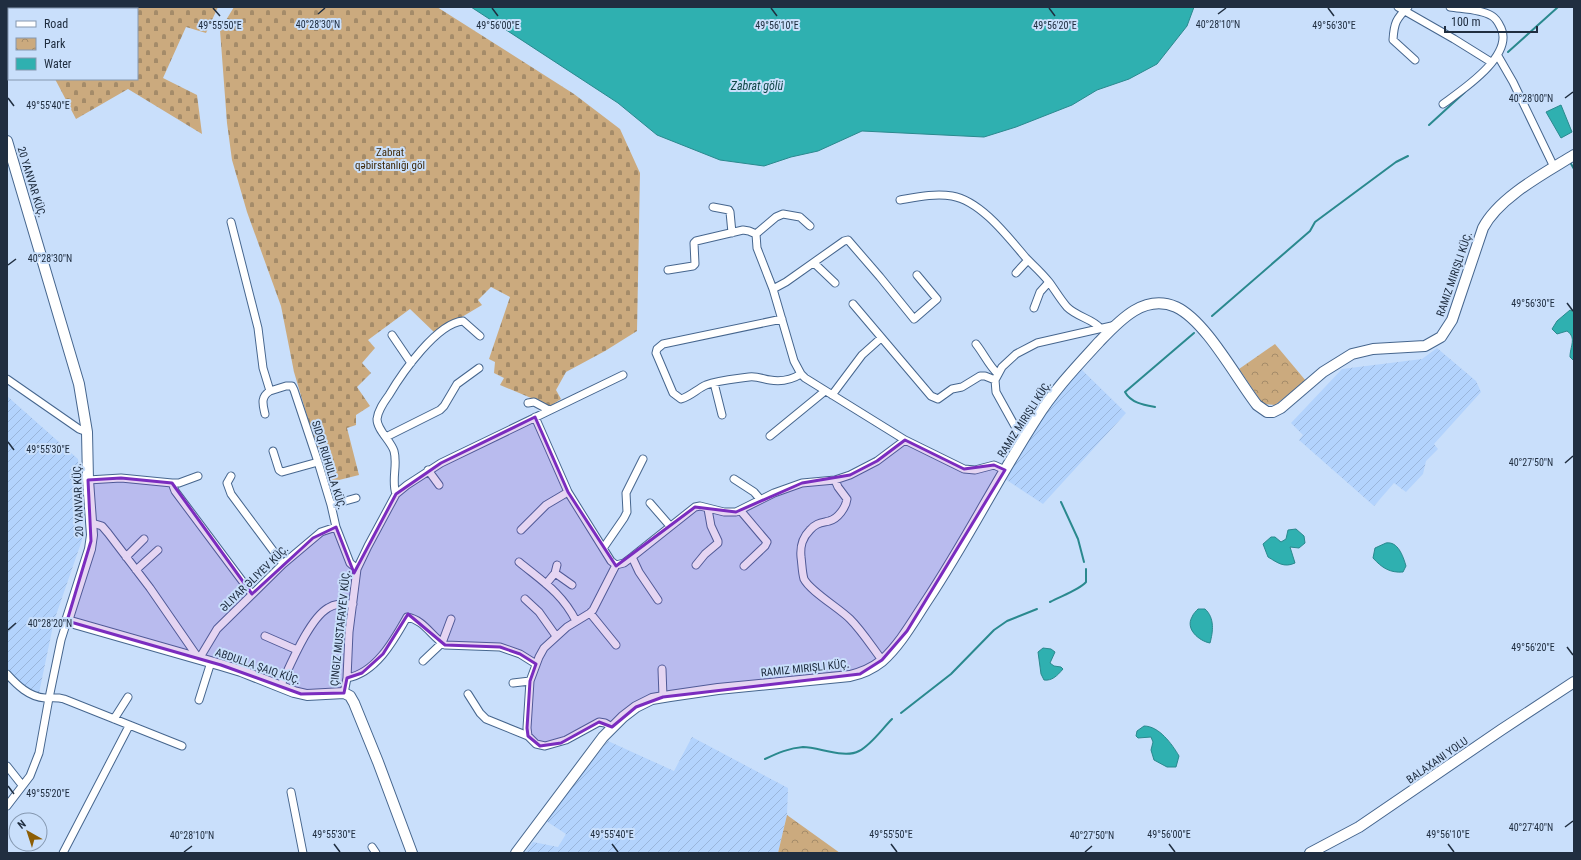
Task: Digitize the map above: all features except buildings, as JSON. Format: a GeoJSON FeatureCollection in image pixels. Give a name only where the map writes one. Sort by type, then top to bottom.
{"type":"FeatureCollection","features":[{"type":"Feature","properties":{"kind":"street"},"geometry":{"type":"LineString","coordinates":[[1443,104],[1464,89],[1498,56],[1504,42],[1503,32],[1498,22],[1493,17],[1481,12],[1450,7]]}},
{"type":"Feature","properties":{"kind":"street"},"geometry":{"type":"LineString","coordinates":[[1415,60],[1393,40],[1394,26],[1403,8],[1491,62]]}},
{"type":"Feature","properties":{"kind":"street"},"geometry":{"type":"LineString","coordinates":[[1498,56],[1554,167]]}},
{"type":"Feature","properties":{"kind":"street","name":"20 YANVAR KÜÇ."},"geometry":{"type":"LineString","coordinates":[[7,141],[10,157],[79,384],[87,432],[88,480],[92,523],[90,549],[61,640],[39,753],[33,769],[7,806]]}},
{"type":"Feature","properties":{"kind":"street","name":"RAMIZ MIRIŞLI KÜÇ."},"geometry":{"type":"LineString","coordinates":[[516,853],[591,752],[612,728],[636,706],[652,699],[718,689],[850,676],[867,671],[882,660],[907,631],[939,582],[970,533],[1025,437],[1047,403],[1060,385],[1130,312],[1144,306],[1164,304],[1182,310],[1206,333],[1257,405],[1267,412],[1272,412],[1286,404],[1328,368],[1352,354],[1373,349],[1425,346],[1441,337],[1452,320],[1486,221],[1497,207],[1513,194],[1574,155]]}},
{"type":"Feature","properties":{"kind":"street"},"geometry":{"type":"LineString","coordinates":[[900,200],[941,195],[954,196],[961,199],[988,217],[1049,282],[1073,312],[1086,320],[1093,321],[1100,328]]}},
{"type":"Feature","properties":{"kind":"street"},"geometry":{"type":"LineString","coordinates":[[713,207],[728,210],[730,212],[732,233]]}},
{"type":"Feature","properties":{"kind":"street"},"geometry":{"type":"LineString","coordinates":[[756,234],[776,217],[783,214],[800,217],[810,226]]}},
{"type":"Feature","properties":{"kind":"street"},"geometry":{"type":"LineString","coordinates":[[231,222],[258,328],[264,368],[270,391],[263,397],[265,414]]}},
{"type":"Feature","properties":{"kind":"street"},"geometry":{"type":"LineString","coordinates":[[668,270],[692,266],[694,264],[694,243],[696,241],[743,230],[749,230],[756,234]]}},
{"type":"Feature","properties":{"kind":"street"},"geometry":{"type":"LineString","coordinates":[[756,234],[757,248],[774,289],[794,361],[800,374],[905,440],[964,469],[975,470],[994,465],[1006,470]]}},
{"type":"Feature","properties":{"kind":"street"},"geometry":{"type":"LineString","coordinates":[[774,289],[844,241],[848,240],[914,319],[937,298],[918,274]]}},
{"type":"Feature","properties":{"kind":"street"},"geometry":{"type":"LineString","coordinates":[[1016,273],[1028,260]]}},
{"type":"Feature","properties":{"kind":"street"},"geometry":{"type":"LineString","coordinates":[[814,262],[835,283]]}},
{"type":"Feature","properties":{"kind":"street"},"geometry":{"type":"LineString","coordinates":[[1034,308],[1040,292],[1049,282]]}},
{"type":"Feature","properties":{"kind":"street"},"geometry":{"type":"LineString","coordinates":[[853,304],[931,396],[938,398],[952,389],[962,386],[980,376],[997,377]]}},
{"type":"Feature","properties":{"kind":"street"},"geometry":{"type":"LineString","coordinates":[[782,319],[663,344],[657,349],[656,353],[673,393],[681,399],[686,398],[706,385],[714,383],[751,377],[787,381],[800,374]]}},
{"type":"Feature","properties":{"kind":"street"},"geometry":{"type":"LineString","coordinates":[[396,494],[393,486],[394,453],[378,424],[377,418],[380,408],[402,374],[435,337],[458,322],[463,321],[480,336]]}},
{"type":"Feature","properties":{"kind":"street"},"geometry":{"type":"LineString","coordinates":[[1025,437],[1016,428],[996,392],[997,377],[1009,360],[1029,346],[1116,325]]}},
{"type":"Feature","properties":{"kind":"street"},"geometry":{"type":"LineString","coordinates":[[392,335],[411,363]]}},
{"type":"Feature","properties":{"kind":"street"},"geometry":{"type":"LineString","coordinates":[[832,395],[862,355],[881,338]]}},
{"type":"Feature","properties":{"kind":"street"},"geometry":{"type":"LineString","coordinates":[[976,344],[987,359],[997,377]]}},
{"type":"Feature","properties":{"kind":"street"},"geometry":{"type":"LineString","coordinates":[[386,437],[440,410],[457,384],[479,368]]}},
{"type":"Feature","properties":{"kind":"street","name":"ÇINGIZ MUSTAFAYEV KÜÇ."},"geometry":{"type":"LineString","coordinates":[[344,693],[347,678],[348,645],[357,569],[396,494],[428,470],[474,446],[623,375]]}},
{"type":"Feature","properties":{"kind":"street"},"geometry":{"type":"LineString","coordinates":[[7,379],[79,429],[87,432]]}},
{"type":"Feature","properties":{"kind":"street"},"geometry":{"type":"LineString","coordinates":[[714,383],[722,415]]}},
{"type":"Feature","properties":{"kind":"street","name":"SIDQI RUHULLA KÜÇ."},"geometry":{"type":"LineString","coordinates":[[270,391],[286,386],[292,386],[294,390],[318,462],[336,527],[350,563],[357,569]]}},
{"type":"Feature","properties":{"kind":"street"},"geometry":{"type":"LineString","coordinates":[[770,436],[825,391]]}},
{"type":"Feature","properties":{"kind":"street"},"geometry":{"type":"LineString","coordinates":[[528,403],[534,402],[549,410]]}},
{"type":"Feature","properties":{"kind":"street"},"geometry":{"type":"LineString","coordinates":[[535,417],[568,492],[604,547],[611,561],[616,565]]}},
{"type":"Feature","properties":{"kind":"street"},"geometry":{"type":"LineString","coordinates":[[528,736],[527,728],[530,681],[544,648],[556,636],[576,621],[590,613],[598,602],[616,565],[632,557],[695,507],[700,506],[708,509],[730,512],[740,510],[760,499],[802,483],[835,480],[864,469],[905,440]]}},
{"type":"Feature","properties":{"kind":"street"},"geometry":{"type":"LineString","coordinates":[[274,451],[279,470],[282,472],[318,462]]}},
{"type":"Feature","properties":{"kind":"street"},"geometry":{"type":"LineString","coordinates":[[604,547],[627,512],[627,488],[643,458]]}},
{"type":"Feature","properties":{"kind":"street"},"geometry":{"type":"LineString","coordinates":[[428,470],[439,484]]}},
{"type":"Feature","properties":{"kind":"street"},"geometry":{"type":"LineString","coordinates":[[88,480],[121,478],[179,483],[198,476]]}},
{"type":"Feature","properties":{"kind":"street"},"geometry":{"type":"LineString","coordinates":[[231,476],[227,483],[231,494],[283,564]]}},
{"type":"Feature","properties":{"kind":"street"},"geometry":{"type":"LineString","coordinates":[[734,479],[754,492],[760,499]]}},
{"type":"Feature","properties":{"kind":"street"},"geometry":{"type":"LineString","coordinates":[[835,480],[838,487],[847,499],[846,505],[836,518],[829,522],[820,522],[814,526],[802,541],[800,548],[803,574],[807,583],[851,620],[882,660]]}},
{"type":"Feature","properties":{"kind":"street"},"geometry":{"type":"LineString","coordinates":[[172,483],[175,491],[252,594]]}},
{"type":"Feature","properties":{"kind":"street"},"geometry":{"type":"LineString","coordinates":[[521,530],[546,505],[568,492]]}},
{"type":"Feature","properties":{"kind":"street"},"geometry":{"type":"LineString","coordinates":[[331,505],[356,498]]}},
{"type":"Feature","properties":{"kind":"street"},"geometry":{"type":"LineString","coordinates":[[650,503],[670,526]]}},
{"type":"Feature","properties":{"kind":"street"},"geometry":{"type":"LineString","coordinates":[[696,565],[705,554],[718,543],[711,526],[708,509]]}},
{"type":"Feature","properties":{"kind":"street"},"geometry":{"type":"LineString","coordinates":[[740,510],[766,542],[765,546],[744,566]]}},
{"type":"Feature","properties":{"kind":"street"},"geometry":{"type":"LineString","coordinates":[[92,523],[102,526],[136,570],[199,659]]}},
{"type":"Feature","properties":{"kind":"street","name":"ƏLIYAR ƏLIYEV KÜÇ."},"geometry":{"type":"LineString","coordinates":[[199,659],[217,629],[283,564],[321,532],[336,527]]}},
{"type":"Feature","properties":{"kind":"street"},"geometry":{"type":"LineString","coordinates":[[126,557],[144,539]]}},
{"type":"Feature","properties":{"kind":"street"},"geometry":{"type":"LineString","coordinates":[[136,570],[158,550]]}},
{"type":"Feature","properties":{"kind":"street"},"geometry":{"type":"LineString","coordinates":[[632,557],[639,572],[658,600]]}},
{"type":"Feature","properties":{"kind":"street"},"geometry":{"type":"LineString","coordinates":[[519,562],[564,600],[576,621]]}},
{"type":"Feature","properties":{"kind":"street"},"geometry":{"type":"LineString","coordinates":[[546,584],[555,573],[557,565]]}},
{"type":"Feature","properties":{"kind":"street"},"geometry":{"type":"LineString","coordinates":[[555,573],[572,585]]}},
{"type":"Feature","properties":{"kind":"street"},"geometry":{"type":"LineString","coordinates":[[525,599],[539,612],[556,636]]}},
{"type":"Feature","properties":{"kind":"street"},"geometry":{"type":"LineString","coordinates":[[280,687],[297,650],[317,618],[328,608],[335,605],[353,604]]}},
{"type":"Feature","properties":{"kind":"street"},"geometry":{"type":"LineString","coordinates":[[590,613],[616,645]]}},
{"type":"Feature","properties":{"kind":"street"},"geometry":{"type":"LineString","coordinates":[[347,678],[362,672],[383,654],[406,617],[414,618],[428,628],[442,642],[449,646],[500,647],[520,654],[536,664]]}},
{"type":"Feature","properties":{"kind":"street"},"geometry":{"type":"LineString","coordinates":[[423,661],[442,642],[451,619]]}},
{"type":"Feature","properties":{"kind":"street","name":"ABDULLA ŞAIQ KÜÇ."},"geometry":{"type":"LineString","coordinates":[[67,621],[241,671],[294,692],[307,695],[344,693]]}},
{"type":"Feature","properties":{"kind":"street"},"geometry":{"type":"LineString","coordinates":[[265,636],[297,650]]}},
{"type":"Feature","properties":{"kind":"street"},"geometry":{"type":"LineString","coordinates":[[199,700],[211,662]]}},
{"type":"Feature","properties":{"kind":"street"},"geometry":{"type":"LineString","coordinates":[[662,669],[663,697]]}},
{"type":"Feature","properties":{"kind":"street"},"geometry":{"type":"LineString","coordinates":[[7,674],[22,689],[43,698],[64,699],[182,746]]}},
{"type":"Feature","properties":{"kind":"street"},"geometry":{"type":"LineString","coordinates":[[513,683],[530,681]]}},
{"type":"Feature","properties":{"kind":"street"},"geometry":{"type":"LineString","coordinates":[[1310,853],[1365,823],[1574,682]]}},
{"type":"Feature","properties":{"kind":"street"},"geometry":{"type":"LineString","coordinates":[[344,693],[350,696],[354,702],[412,853]]}},
{"type":"Feature","properties":{"kind":"street"},"geometry":{"type":"LineString","coordinates":[[468,694],[480,713],[486,719],[528,736],[536,744],[546,746],[566,740],[598,722],[605,723],[612,728]]}},
{"type":"Feature","properties":{"kind":"street"},"geometry":{"type":"LineString","coordinates":[[114,719],[128,697]]}},
{"type":"Feature","properties":{"kind":"street"},"geometry":{"type":"LineString","coordinates":[[63,853],[129,726]]}},
{"type":"Feature","properties":{"kind":"street"},"geometry":{"type":"LineString","coordinates":[[7,766],[22,785]]}},
{"type":"Feature","properties":{"kind":"street"},"geometry":{"type":"LineString","coordinates":[[291,792],[296,810],[303,853]]}},
{"type":"Feature","properties":{"kind":"highlighted area"},"geometry":{"type":"Polygon","coordinates":[[[535,417],[568,492],[616,566],[695,507],[736,512],[802,483],[850,475],[877,461],[905,440],[964,469],[994,465],[1005,470],[907,631],[882,660],[860,674],[663,697],[636,707],[612,727],[599,722],[561,743],[540,746],[528,736],[527,728],[530,681],[536,664],[520,654],[500,647],[445,645],[408,614],[383,654],[362,673],[347,678],[344,693],[301,694],[221,665],[67,621],[91,541],[88,480],[121,478],[172,483],[252,594],[313,538],[336,527],[354,573],[396,494],[441,463],[535,417]]]}},
{"type":"Feature","properties":{"kind":"shaded area"},"geometry":{"type":"Polygon","coordinates":[[[1437,348],[1476,381],[1481,392],[1434,444],[1438,449],[1426,461],[1423,474],[1406,492],[1394,483],[1374,506],[1299,440],[1303,435],[1291,423],[1342,369],[1422,359],[1437,348]]]}},
{"type":"Feature","properties":{"kind":"shaded area"},"geometry":{"type":"Polygon","coordinates":[[[1081,369],[1126,413],[1043,504],[1005,479],[1051,404],[1081,369]]]}},
{"type":"Feature","properties":{"kind":"shaded area"},"geometry":{"type":"Polygon","coordinates":[[[7,396],[78,459],[82,540],[54,621],[39,693],[19,683],[7,670],[7,396]]]}},
{"type":"Feature","properties":{"kind":"shaded area"},"geometry":{"type":"Polygon","coordinates":[[[692,737],[788,788],[787,815],[778,853],[525,853],[533,842],[558,847],[566,834],[546,821],[608,741],[674,771],[692,737]]]}},
{"type":"Feature","properties":{"kind":"green space"},"geometry":{"type":"Polygon","coordinates":[[[7,7],[218,7],[206,33],[186,27],[163,78],[197,95],[202,134],[128,89],[76,119],[56,80],[138,80],[138,8],[8,8],[7,64],[7,7]]]}},
{"type":"Feature","properties":{"kind":"green space","name":"Zabrat qəbirstanlığı göl"},"geometry":{"type":"Polygon","coordinates":[[[234,7],[437,7],[574,94],[620,129],[640,173],[637,331],[605,351],[566,372],[556,390],[561,399],[550,406],[500,385],[504,378],[494,373],[495,362],[489,359],[510,297],[491,287],[478,300],[482,305],[435,333],[410,309],[368,340],[375,348],[362,363],[371,373],[357,387],[370,406],[356,415],[356,425],[347,428],[359,475],[327,483],[294,372],[281,306],[247,212],[232,160],[227,123],[220,30],[234,7]]]}},
{"type":"Feature","properties":{"kind":"green space"},"geometry":{"type":"Polygon","coordinates":[[[1275,344],[1306,381],[1275,405],[1263,404],[1239,369],[1275,344]]]}},
{"type":"Feature","properties":{"kind":"green space"},"geometry":{"type":"Polygon","coordinates":[[[787,815],[840,853],[778,853],[787,815]]]}},
{"type":"Feature","properties":{"kind":"water","name":"Zabrat gölü"},"geometry":{"type":"Polygon","coordinates":[[[471,7],[1194,7],[1187,26],[1157,64],[1129,79],[1097,90],[1072,105],[1016,127],[984,137],[862,131],[818,151],[791,157],[764,166],[720,160],[657,135],[618,103],[471,7]]]}},
{"type":"Feature","properties":{"kind":"water"},"geometry":{"type":"Polygon","coordinates":[[[1561,105],[1572,132],[1561,138],[1546,112],[1561,105]]]}},
{"type":"Feature","properties":{"kind":"water"},"geometry":{"type":"Polygon","coordinates":[[[1570,310],[1574,312],[1574,361],[1570,357],[1572,336],[1567,331],[1557,334],[1552,329],[1557,321],[1570,310]]]}},
{"type":"Feature","properties":{"kind":"water"},"geometry":{"type":"Polygon","coordinates":[[[1296,529],[1304,536],[1305,543],[1299,548],[1290,547],[1295,563],[1284,565],[1268,557],[1263,544],[1271,537],[1275,537],[1281,542],[1286,539],[1288,530],[1296,529]]]}},
{"type":"Feature","properties":{"kind":"water"},"geometry":{"type":"Polygon","coordinates":[[[1386,543],[1394,544],[1399,550],[1406,566],[1403,572],[1394,572],[1386,569],[1373,558],[1375,548],[1386,543]]]}},
{"type":"Feature","properties":{"kind":"water"},"geometry":{"type":"Polygon","coordinates":[[[1198,609],[1205,609],[1212,621],[1210,643],[1202,640],[1194,634],[1190,626],[1190,621],[1198,609]]]}},
{"type":"Feature","properties":{"kind":"water"},"geometry":{"type":"Polygon","coordinates":[[[1043,648],[1051,649],[1055,652],[1050,663],[1063,669],[1050,680],[1044,680],[1041,674],[1038,652],[1043,648]]]}},
{"type":"Feature","properties":{"kind":"water"},"geometry":{"type":"Polygon","coordinates":[[[1144,726],[1160,732],[1173,746],[1179,756],[1176,767],[1167,767],[1154,760],[1151,750],[1153,742],[1151,737],[1138,738],[1136,736],[1137,731],[1144,726]]]}},
{"type":"Feature","properties":{"kind":"waterway"},"geometry":{"type":"LineString","coordinates":[[1508,52],[1558,7]]}},
{"type":"Feature","properties":{"kind":"waterway"},"geometry":{"type":"LineString","coordinates":[[1429,125],[1465,92]]}},
{"type":"Feature","properties":{"kind":"waterway"},"geometry":{"type":"LineString","coordinates":[[1212,316],[1310,231],[1315,222],[1396,162],[1408,156]]}},
{"type":"Feature","properties":{"kind":"waterway"},"geometry":{"type":"LineString","coordinates":[[1570,162],[1574,169]]}},
{"type":"Feature","properties":{"kind":"waterway"},"geometry":{"type":"LineString","coordinates":[[1155,407],[1134,401],[1125,392],[1194,333]]}},
{"type":"Feature","properties":{"kind":"waterway"},"geometry":{"type":"LineString","coordinates":[[1061,502],[1078,539],[1084,562]]}},
{"type":"Feature","properties":{"kind":"waterway"},"geometry":{"type":"LineString","coordinates":[[1050,602],[1083,585],[1086,582],[1086,569]]}},
{"type":"Feature","properties":{"kind":"waterway"},"geometry":{"type":"LineString","coordinates":[[901,713],[951,674],[994,630],[1007,621],[1037,609]]}},
{"type":"Feature","properties":{"kind":"waterway"},"geometry":{"type":"LineString","coordinates":[[765,759],[788,750],[803,747],[846,754],[853,753],[868,745],[892,719]]}}]}
